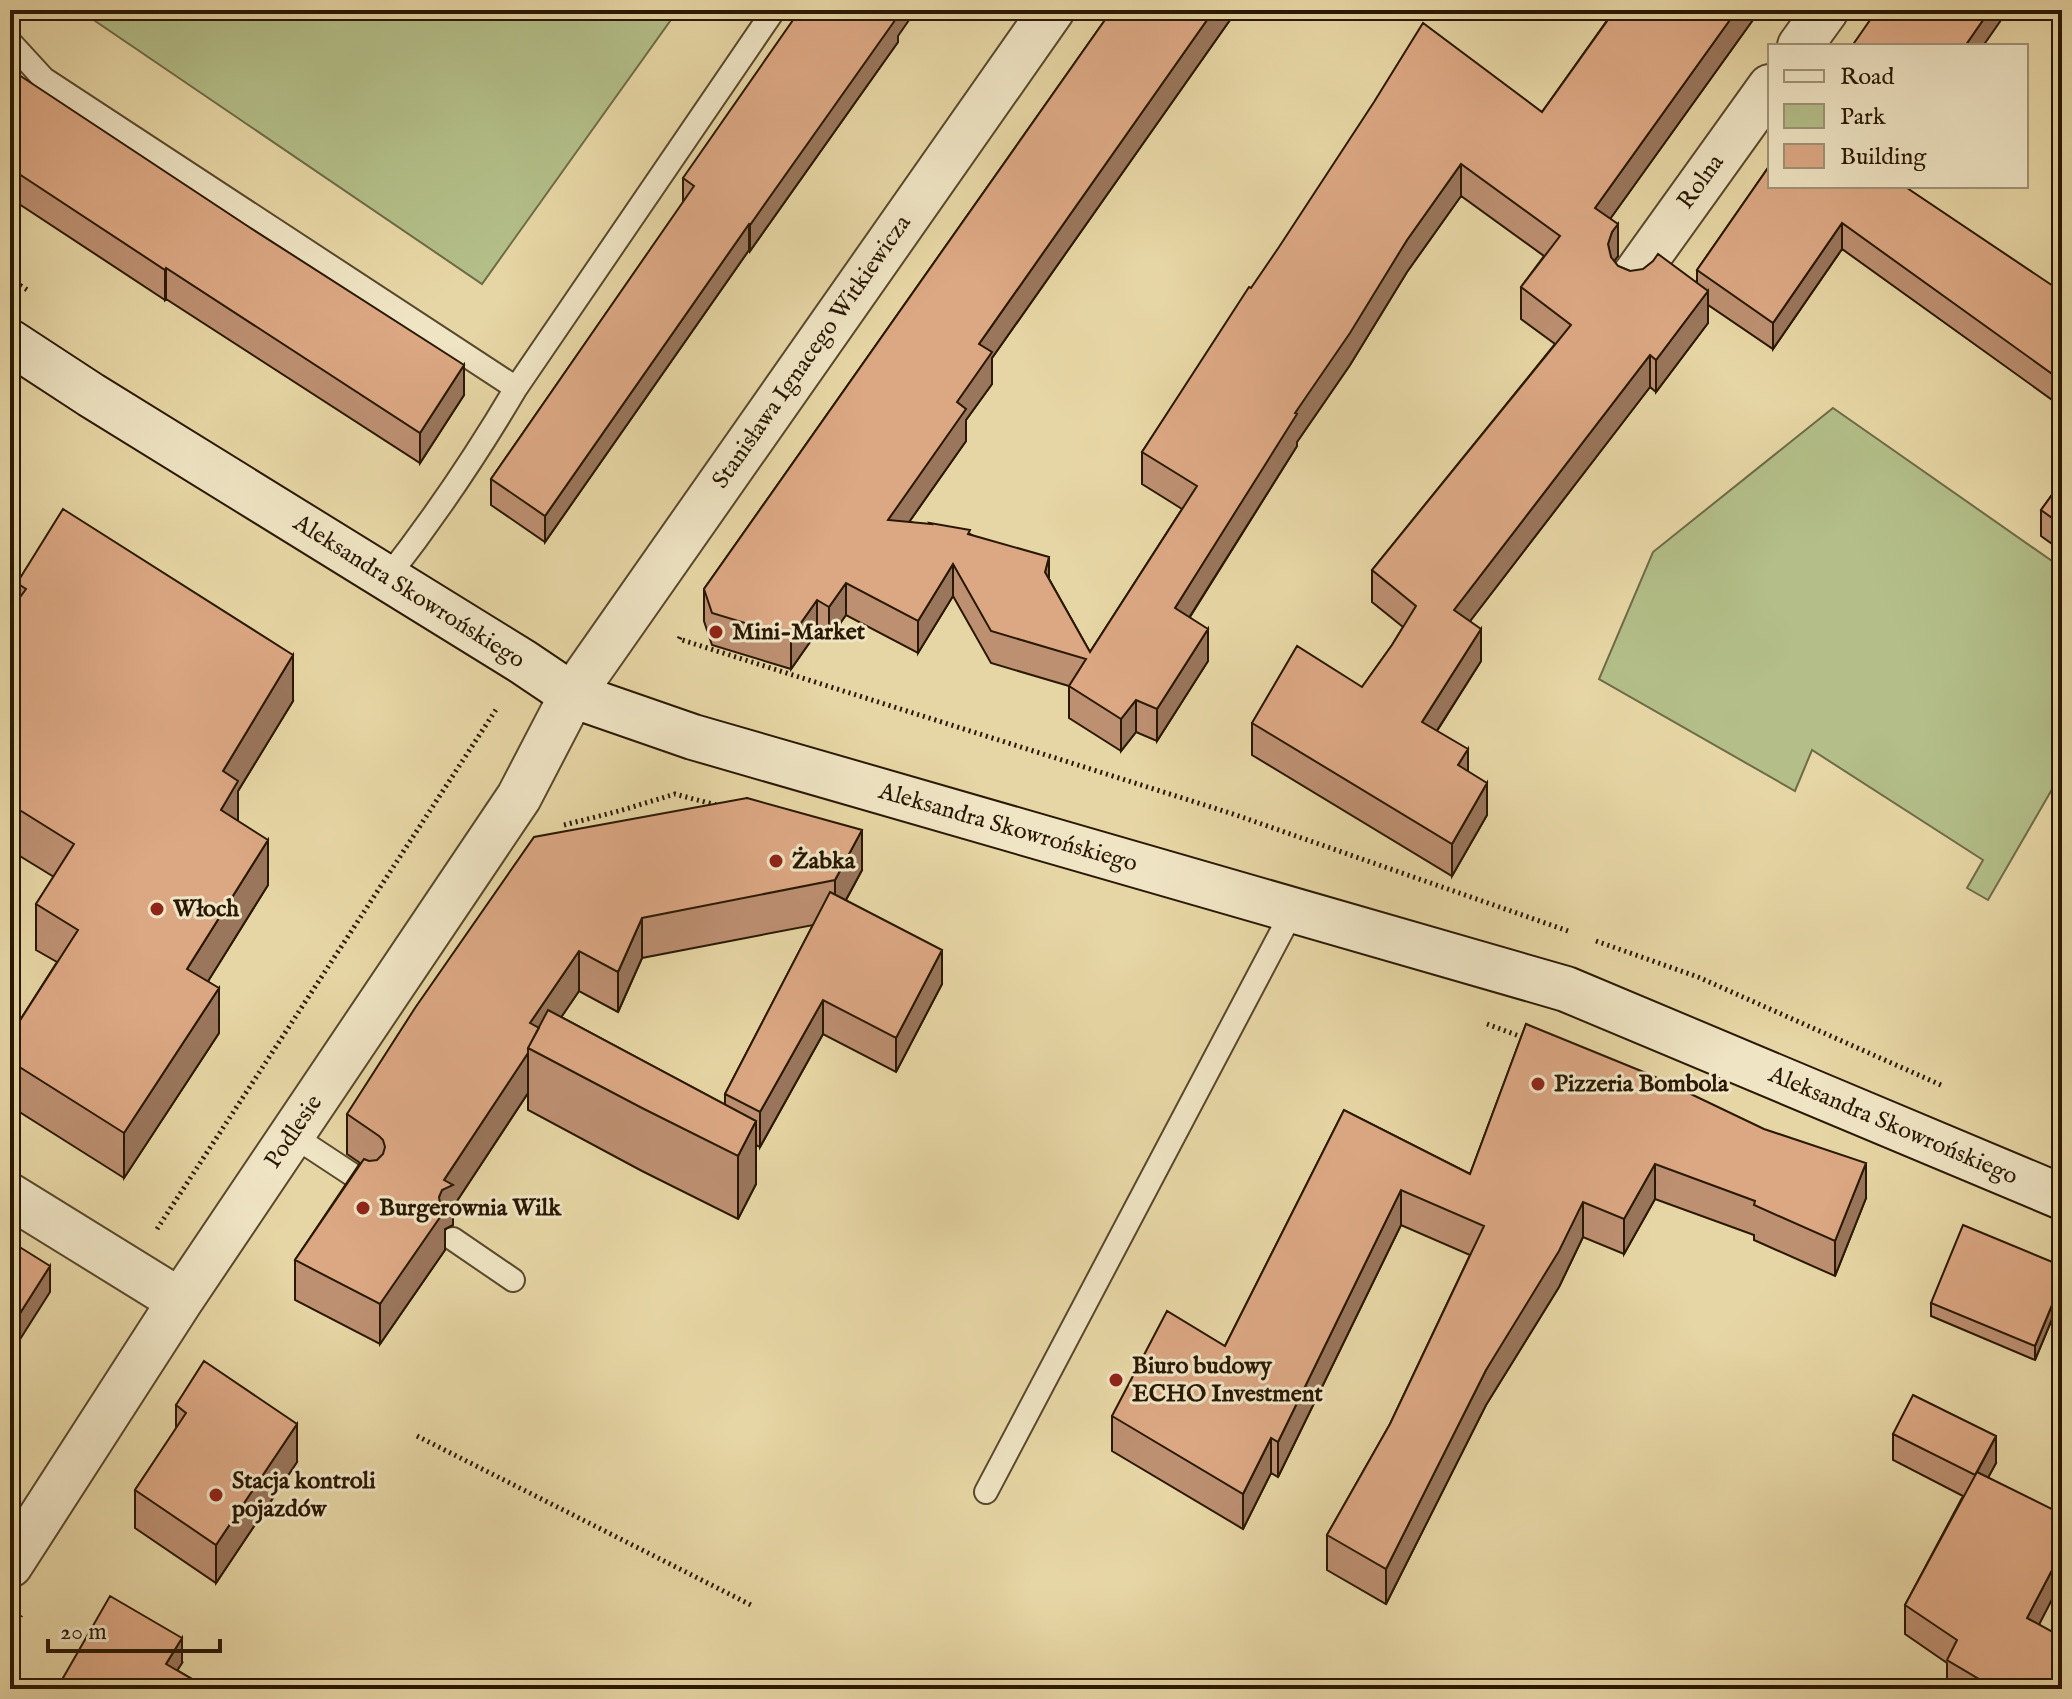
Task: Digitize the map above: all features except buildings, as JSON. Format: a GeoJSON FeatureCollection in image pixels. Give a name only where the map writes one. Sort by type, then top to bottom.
{"type":"FeatureCollection","features":[{"type":"Feature","properties":{"kind":"street","name":"Stanisława Ignacego Witkiewicza"},"geometry":{"type":"LineString","coordinates":[[572,695],[1052,10]]}},
{"type":"Feature","properties":{"kind":"street"},"geometry":{"type":"LineString","coordinates":[[1801,44],[1826,10]]}},
{"type":"Feature","properties":{"kind":"street","name":"Rolna"},"geometry":{"type":"LineString","coordinates":[[1633,278],[1768,90]]}},
{"type":"Feature","properties":{"kind":"street","name":"Aleksandra Skowrońskiego"},"geometry":{"type":"LineString","coordinates":[[10,342],[572,695],[693,737],[1566,989],[2062,1197]]}},
{"type":"Feature","properties":{"kind":"street","name":"Podlesie"},"geometry":{"type":"LineString","coordinates":[[10,1565],[180,1301],[519,797],[572,695]]}},
{"type":"Feature","properties":{"kind":"street"},"geometry":{"type":"LineString","coordinates":[[10,1196],[180,1301]]}},
{"type":"Feature","properties":{"kind":"lane"},"geometry":{"type":"LineString","coordinates":[[387,578],[470,463],[516,388],[774,10]]}},
{"type":"Feature","properties":{"kind":"lane"},"geometry":{"type":"LineString","coordinates":[[10,42],[44,79],[516,388]]}},
{"type":"Feature","properties":{"kind":"lane"},"geometry":{"type":"LineString","coordinates":[[986,1492],[1293,910]]}},
{"type":"Feature","properties":{"kind":"lane"},"geometry":{"type":"LineString","coordinates":[[292,1135],[371,1187]]}},
{"type":"Feature","properties":{"kind":"lane"},"geometry":{"type":"LineString","coordinates":[[453,1239],[513,1280]]}},
{"type":"Feature","properties":{"kind":"path"},"geometry":{"type":"LineString","coordinates":[[679,639],[1233,814],[1578,935]]}},
{"type":"Feature","properties":{"kind":"path"},"geometry":{"type":"LineString","coordinates":[[150,1240],[498,706]]}},
{"type":"Feature","properties":{"kind":"path"},"geometry":{"type":"LineString","coordinates":[[619,811],[675,794],[721,806]]}},
{"type":"Feature","properties":{"kind":"path"},"geometry":{"type":"LineString","coordinates":[[1593,940],[1698,977],[1946,1088]]}},
{"type":"Feature","properties":{"kind":"path"},"geometry":{"type":"LineString","coordinates":[[1478,1021],[1537,1043]]}},
{"type":"Feature","properties":{"kind":"path"},"geometry":{"type":"LineString","coordinates":[[417,1436],[751,1605]]}},
{"type":"Feature","properties":{"kind":"green space"},"geometry":{"type":"Polygon","coordinates":[[[79,10],[678,10],[482,284],[79,10]]]}},
{"type":"Feature","properties":{"kind":"green space"},"geometry":{"type":"Polygon","coordinates":[[[1833,408],[2062,568],[2062,772],[1988,900],[1967,888],[1983,860],[1812,750],[1795,791],[1599,679],[1653,552],[1833,408]]]}},
{"type":"Feature","properties":{"kind":"place","name":"Mini-Market"},"geometry":{"type":"Point","coordinates":[716,632]}},
{"type":"Feature","properties":{"kind":"place","name":"Żabka"},"geometry":{"type":"Point","coordinates":[776,861]}},
{"type":"Feature","properties":{"kind":"place","name":"Włoch"},"geometry":{"type":"Point","coordinates":[157,909]}},
{"type":"Feature","properties":{"kind":"place","name":"Pizzeria Bombola"},"geometry":{"type":"Point","coordinates":[1538,1084]}},
{"type":"Feature","properties":{"kind":"place","name":"Burgerownia Wilk"},"geometry":{"type":"Point","coordinates":[363,1208]}},
{"type":"Feature","properties":{"kind":"place","name":"Biuro budowy ECHO Investment"},"geometry":{"type":"Point","coordinates":[1116,1380]}},
{"type":"Feature","properties":{"kind":"place","name":"Stacja kontroli pojazdów"},"geometry":{"type":"Point","coordinates":[216,1495]}}]}
